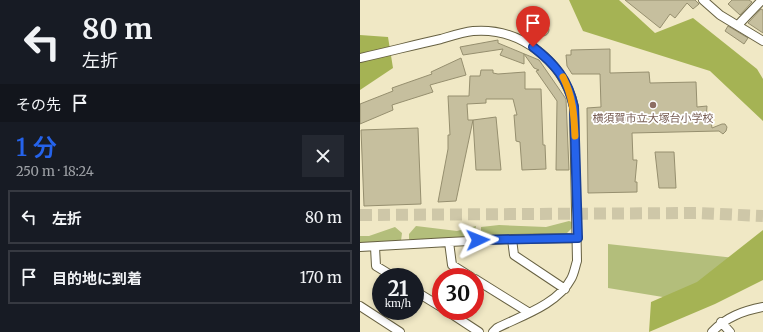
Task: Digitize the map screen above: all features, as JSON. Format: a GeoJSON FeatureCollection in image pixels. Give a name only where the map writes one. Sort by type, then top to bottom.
{"type":"FeatureCollection","features":[{"type":"Feature","properties":{"kind":"street"},"geometry":{"type":"LineString","coordinates":[[703,0],[720,15],[763,41]]}},
{"type":"Feature","properties":{"kind":"street"},"geometry":{"type":"LineString","coordinates":[[738,25],[762,0]]}},
{"type":"Feature","properties":{"kind":"street"},"geometry":{"type":"LineString","coordinates":[[360,58],[474,31],[501,33],[521,39],[551,61],[564,78],[571,94],[574,107],[578,238],[577,261],[571,278],[565,288],[553,300],[493,332]]}},
{"type":"Feature","properties":{"kind":"street"},"geometry":{"type":"LineString","coordinates":[[360,247],[512,239],[578,238]]}},
{"type":"Feature","properties":{"kind":"street"},"geometry":{"type":"LineString","coordinates":[[512,239],[514,255],[565,288]]}},
{"type":"Feature","properties":{"kind":"street"},"geometry":{"type":"LineString","coordinates":[[449,242],[452,265],[457,268]]}},
{"type":"Feature","properties":{"kind":"street"},"geometry":{"type":"LineString","coordinates":[[374,247],[376,266],[379,268]]}},
{"type":"Feature","properties":{"kind":"street"},"geometry":{"type":"LineString","coordinates":[[484,285],[528,312]]}},
{"type":"Feature","properties":{"kind":"street"},"geometry":{"type":"LineString","coordinates":[[360,306],[400,332]]}},
{"type":"Feature","properties":{"kind":"street"},"geometry":{"type":"LineString","coordinates":[[712,332],[721,322],[745,310],[763,307]]}},
{"type":"Feature","properties":{"kind":"street"},"geometry":{"type":"LineString","coordinates":[[461,320],[479,332]]}},
{"type":"Feature","properties":{"kind":"street"},"geometry":{"type":"LineString","coordinates":[[721,322],[730,332]]}},
{"type":"Feature","properties":{"kind":"green space"},"geometry":{"type":"Polygon","coordinates":[[[569,0],[619,0],[655,33],[693,18],[757,69],[763,79],[763,121],[710,71],[583,31],[569,0]]]}},
{"type":"Feature","properties":{"kind":"green space"},"geometry":{"type":"Polygon","coordinates":[[[360,35],[388,37],[393,68],[360,90],[360,35]]]}},
{"type":"Feature","properties":{"kind":"green space"},"geometry":{"type":"Polygon","coordinates":[[[569,221],[572,222],[572,228],[567,233],[485,236],[481,234],[481,227],[499,225],[546,227],[569,221]]]}},
{"type":"Feature","properties":{"kind":"green space"},"geometry":{"type":"Polygon","coordinates":[[[416,226],[457,231],[476,226],[474,237],[411,240],[409,239],[409,234],[416,226]]]}},
{"type":"Feature","properties":{"kind":"green space"},"geometry":{"type":"Polygon","coordinates":[[[395,227],[402,233],[401,241],[360,243],[360,236],[369,236],[395,227]]]}},
{"type":"Feature","properties":{"kind":"green space"},"geometry":{"type":"Polygon","coordinates":[[[763,230],[763,280],[715,304],[649,332],[651,302],[697,282],[763,230]]]}},
{"type":"Feature","properties":{"kind":"green space"},"geometry":{"type":"Polygon","coordinates":[[[608,244],[762,261],[675,299],[608,288],[608,244]]]}},
{"type":"Feature","properties":{"kind":"building"},"geometry":{"type":"Polygon","coordinates":[[[625,0],[695,0],[699,4],[693,9],[687,3],[675,18],[670,14],[660,28],[625,0]]]}},
{"type":"Feature","properties":{"kind":"building"},"geometry":{"type":"Polygon","coordinates":[[[732,0],[749,0],[752,2],[740,15],[728,4],[732,0]]]}},
{"type":"Feature","properties":{"kind":"building"},"geometry":{"type":"Polygon","coordinates":[[[761,9],[763,10],[763,33],[748,23],[761,9]]]}},
{"type":"Feature","properties":{"kind":"building"},"geometry":{"type":"Polygon","coordinates":[[[541,24],[545,24],[549,30],[545,36],[541,36],[537,32],[537,28],[541,24]]]}},
{"type":"Feature","properties":{"kind":"building"},"geometry":{"type":"Polygon","coordinates":[[[728,26],[748,38],[744,44],[725,31],[728,26]]]}},
{"type":"Feature","properties":{"kind":"building"},"geometry":{"type":"Polygon","coordinates":[[[498,40],[498,43],[539,60],[566,99],[569,170],[556,170],[557,101],[536,71],[539,70],[534,68],[524,54],[524,64],[500,55],[503,49],[463,55],[460,47],[498,40]]]}},
{"type":"Feature","properties":{"kind":"building"},"geometry":{"type":"Polygon","coordinates":[[[610,49],[610,73],[649,72],[650,83],[696,82],[697,107],[707,106],[706,121],[711,121],[712,128],[722,124],[725,124],[727,127],[723,134],[719,131],[632,133],[633,160],[637,160],[635,182],[637,182],[637,192],[588,193],[587,108],[601,107],[600,74],[572,74],[567,66],[566,55],[571,55],[571,50],[610,49]]]}},
{"type":"Feature","properties":{"kind":"building"},"geometry":{"type":"Polygon","coordinates":[[[461,58],[466,75],[430,85],[433,92],[392,105],[393,110],[360,124],[360,104],[393,91],[392,88],[432,74],[431,72],[461,58]]]}},
{"type":"Feature","properties":{"kind":"building"},"geometry":{"type":"Polygon","coordinates":[[[481,70],[493,70],[493,73],[498,74],[525,72],[525,89],[541,89],[543,145],[545,145],[546,169],[522,170],[520,142],[516,141],[514,115],[517,115],[513,99],[486,99],[486,103],[467,104],[468,120],[473,120],[456,201],[438,202],[448,149],[448,135],[450,135],[448,96],[469,96],[470,76],[480,76],[481,70]]]}},
{"type":"Feature","properties":{"kind":"building"},"geometry":{"type":"Polygon","coordinates":[[[496,117],[501,170],[476,170],[473,120],[496,117]]]}},
{"type":"Feature","properties":{"kind":"building"},"geometry":{"type":"Polygon","coordinates":[[[418,128],[421,204],[364,206],[361,130],[418,128]]]}},
{"type":"Feature","properties":{"kind":"building"},"geometry":{"type":"Polygon","coordinates":[[[655,152],[674,152],[676,188],[659,188],[655,152]]]}},
{"type":"Feature","properties":{"kind":"tunnel"},"geometry":{"type":"LineString","coordinates":[[360,215],[696,213],[763,216]]}},
{"type":"Feature","properties":{"kind":"slow traffic"},"geometry":{"type":"LineString","coordinates":[[563,77],[571,94],[574,107],[575,136]]}},
{"type":"Feature","properties":{"kind":"place","name":"横須賀市立大塚台小学校"},"geometry":{"type":"Point","coordinates":[653,105]}},
{"type":"Feature","properties":{"kind":"route"},"geometry":{"type":"LineString","coordinates":[[478,240],[578,238],[574,107],[571,94],[564,78],[551,61],[533,47]]}}]}
